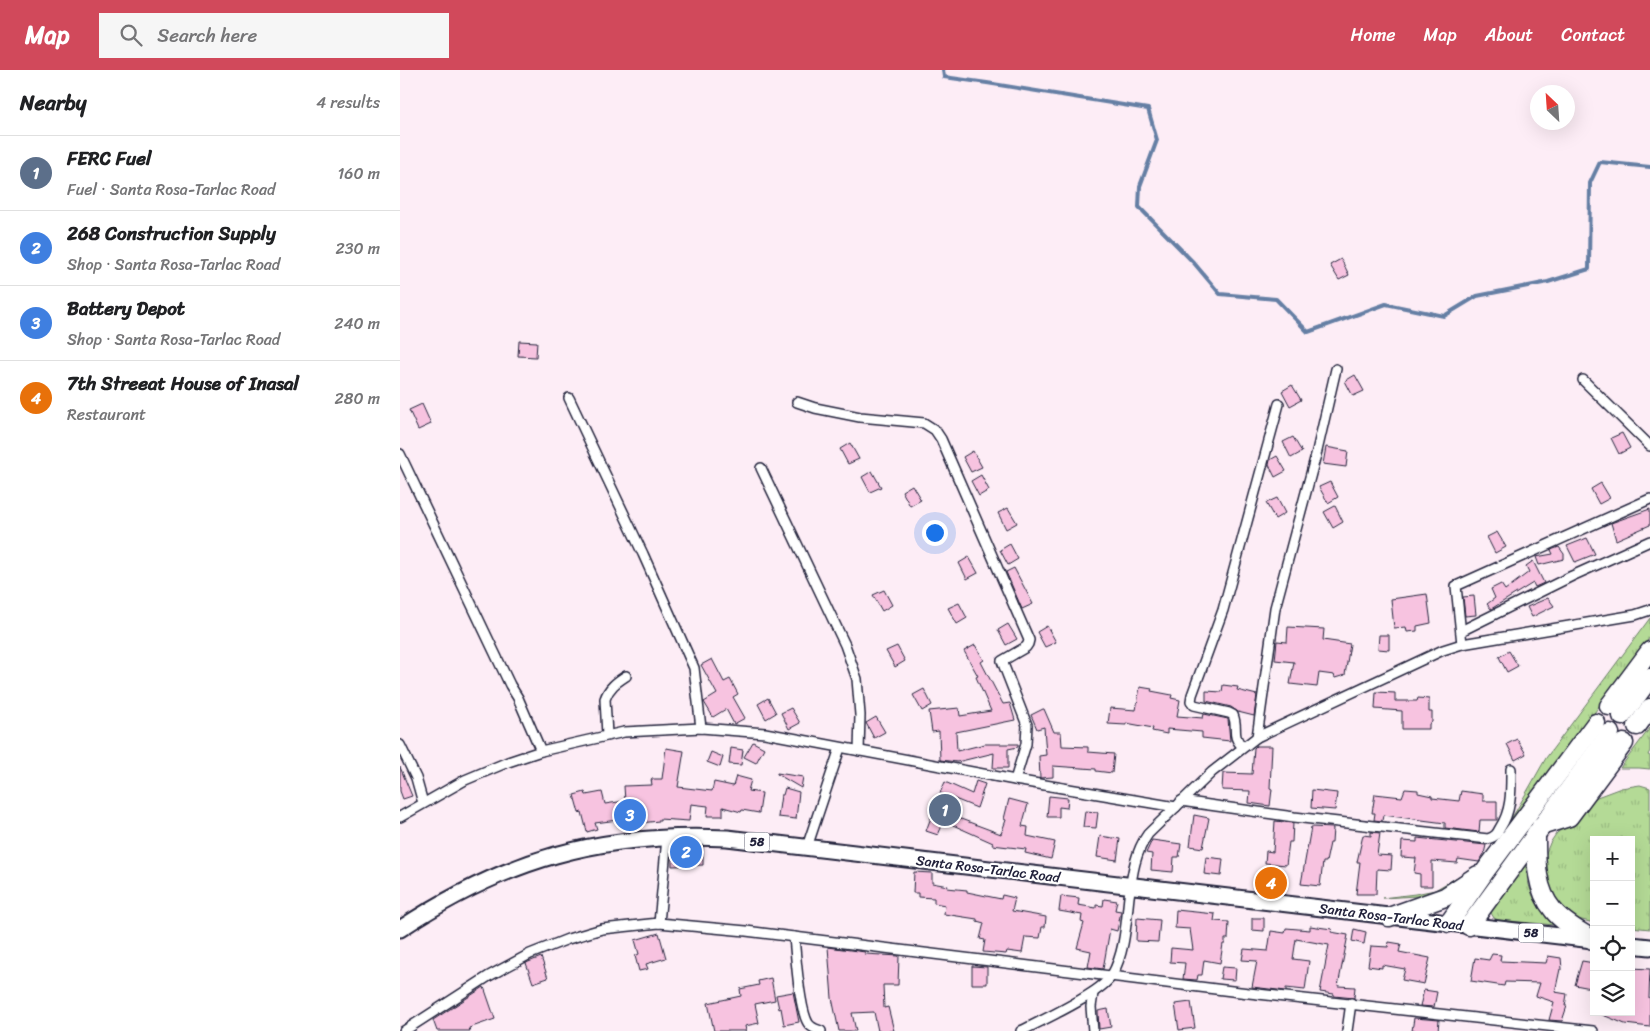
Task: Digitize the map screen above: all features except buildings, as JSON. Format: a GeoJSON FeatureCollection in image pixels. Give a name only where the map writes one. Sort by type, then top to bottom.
{"type":"FeatureCollection","features":[{"type":"Feature","properties":{"kind":"highway"},"geometry":{"type":"LineString","coordinates":[[1623,716],[1650,651]]}},
{"type":"Feature","properties":{"kind":"highway"},"geometry":{"type":"LineString","coordinates":[[1623,716],[1650,678]]}},
{"type":"Feature","properties":{"kind":"highway"},"geometry":{"type":"LineString","coordinates":[[1623,716],[1650,708]]}},
{"type":"Feature","properties":{"kind":"highway"},"geometry":{"type":"LineString","coordinates":[[1449,923],[1486,870],[1610,733],[1569,817],[1539,829],[1469,926]]}},
{"type":"Feature","properties":{"kind":"highway"},"geometry":{"type":"LineString","coordinates":[[1539,829],[1536,862],[1539,882],[1545,900],[1553,911],[1590,938]]}},
{"type":"Feature","properties":{"kind":"highway","name":"Santa Rosa-Tarlac Road"},"geometry":{"type":"LineString","coordinates":[[400,929],[438,904],[528,863],[575,849],[611,842],[693,836],[807,847],[1590,940]]}},
{"type":"Feature","properties":{"kind":"highway"},"geometry":{"type":"LineString","coordinates":[[1389,917],[1445,897],[1486,870]]}},
{"type":"Feature","properties":{"kind":"highway"},"geometry":{"type":"LineString","coordinates":[[1635,945],[1650,947]]}},
{"type":"Feature","properties":{"kind":"street"},"geometry":{"type":"LineString","coordinates":[[1257,737],[1275,608],[1317,451],[1336,369]]}},
{"type":"Feature","properties":{"kind":"street"},"geometry":{"type":"LineString","coordinates":[[1583,380],[1650,446]]}},
{"type":"Feature","properties":{"kind":"street"},"geometry":{"type":"LineString","coordinates":[[569,398],[643,554],[694,668],[701,728]]}},
{"type":"Feature","properties":{"kind":"street"},"geometry":{"type":"LineString","coordinates":[[797,402],[815,408],[860,417],[924,423],[935,430],[941,439],[1029,640],[1026,647],[1002,661],[1027,725],[1026,744],[1015,780]]}},
{"type":"Feature","properties":{"kind":"street"},"geometry":{"type":"LineString","coordinates":[[1243,747],[1235,736],[1234,715],[1194,706],[1192,695],[1222,610],[1279,404]]}},
{"type":"Feature","properties":{"kind":"street"},"geometry":{"type":"LineString","coordinates":[[400,454],[510,685],[522,706],[541,750]]}},
{"type":"Feature","properties":{"kind":"street"},"geometry":{"type":"LineString","coordinates":[[761,468],[845,645],[857,679],[860,714],[859,751]]}},
{"type":"Feature","properties":{"kind":"street"},"geometry":{"type":"LineString","coordinates":[[1462,644],[1456,586],[1650,498]]}},
{"type":"Feature","properties":{"kind":"street"},"geometry":{"type":"LineString","coordinates":[[1461,631],[1572,576],[1650,541]]}},
{"type":"Feature","properties":{"kind":"street"},"geometry":{"type":"LineString","coordinates":[[1022,1031],[1093,993],[1111,977],[1121,952],[1130,886],[1142,842],[1212,772],[1257,737],[1443,650],[1462,644],[1635,615],[1650,610]]}},
{"type":"Feature","properties":{"kind":"street"},"geometry":{"type":"LineString","coordinates":[[608,735],[606,694],[614,684],[626,676]]}},
{"type":"Feature","properties":{"kind":"street"},"geometry":{"type":"LineString","coordinates":[[400,817],[465,780],[541,750],[624,732],[701,728],[764,733],[1015,780],[1178,804],[1491,838],[1496,835],[1509,811],[1511,769]]}},
{"type":"Feature","properties":{"kind":"street"},"geometry":{"type":"LineString","coordinates":[[400,745],[416,778],[423,804]]}},
{"type":"Feature","properties":{"kind":"street"},"geometry":{"type":"LineString","coordinates":[[807,847],[840,748]]}},
{"type":"Feature","properties":{"kind":"street"},"geometry":{"type":"LineString","coordinates":[[659,923],[667,838]]}},
{"type":"Feature","properties":{"kind":"street"},"geometry":{"type":"LineString","coordinates":[[404,1031],[489,976],[530,954],[568,939],[602,929],[659,923],[794,937],[1111,977],[1592,1031]]}},
{"type":"Feature","properties":{"kind":"street"},"geometry":{"type":"LineString","coordinates":[[794,937],[807,1022],[810,1026],[821,1031]]}},
{"type":"Feature","properties":{"kind":"street"},"geometry":{"type":"LineString","coordinates":[[1093,993],[1091,1007],[1093,1031]]}},
{"type":"Feature","properties":{"kind":"street"},"geometry":{"type":"LineString","coordinates":[[1347,1031],[1351,1003]]}},
{"type":"Feature","properties":{"kind":"green space"},"geometry":{"type":"Polygon","coordinates":[[[1650,618],[1650,637],[1484,863],[1436,892],[1418,896],[1382,898],[1435,890],[1483,862],[1516,811],[1546,758],[1650,618]]]}},
{"type":"Feature","properties":{"kind":"green space"},"geometry":{"type":"Polygon","coordinates":[[[1650,728],[1650,751],[1648,755],[1650,756],[1650,769],[1620,768],[1650,728]]]}},
{"type":"Feature","properties":{"kind":"green space"},"geometry":{"type":"Polygon","coordinates":[[[1640,785],[1650,788],[1650,929],[1635,927],[1635,836],[1590,836],[1590,922],[1574,918],[1565,912],[1548,893],[1544,858],[1556,834],[1597,797],[1621,788],[1640,785]]]}},
{"type":"Feature","properties":{"kind":"green space"},"geometry":{"type":"Polygon","coordinates":[[[1526,865],[1528,882],[1534,898],[1555,925],[1498,920],[1491,913],[1491,909],[1526,865]]]}},
{"type":"Feature","properties":{"kind":"waterway"},"geometry":{"type":"LineString","coordinates":[[943,70],[944,77],[1148,109],[1157,140],[1140,186],[1139,207],[1194,263],[1220,294],[1276,299],[1308,332],[1386,304],[1444,316],[1477,296],[1548,282],[1589,269],[1590,183],[1600,162],[1650,167]]}},
{"type":"Feature","properties":{"kind":"place","name":"FERC Fuel"},"geometry":{"type":"Point","coordinates":[945,810]}},
{"type":"Feature","properties":{"kind":"place","name":"Battery Depot"},"geometry":{"type":"Point","coordinates":[630,815]}},
{"type":"Feature","properties":{"kind":"place","name":"268 Construction Supply"},"geometry":{"type":"Point","coordinates":[686,852]}},
{"type":"Feature","properties":{"kind":"place","name":"7th Streeat House of Inasal"},"geometry":{"type":"Point","coordinates":[1271,883]}}]}
